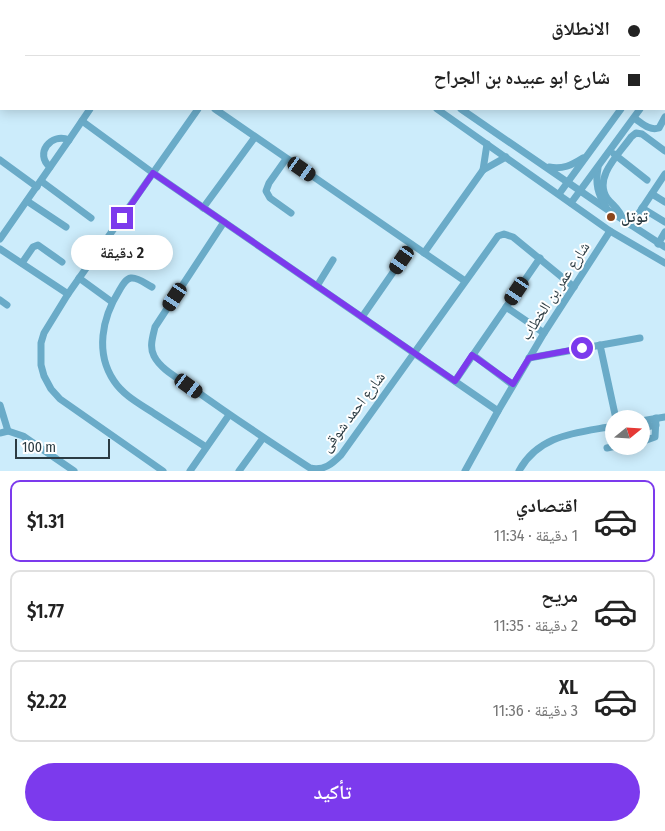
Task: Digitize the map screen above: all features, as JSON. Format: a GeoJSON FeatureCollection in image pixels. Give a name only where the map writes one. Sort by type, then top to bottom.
{"type":"FeatureCollection","features":[{"type":"Feature","properties":{"kind":"street"},"geometry":{"type":"LineString","coordinates":[[0,239],[89,110]]}},
{"type":"Feature","properties":{"kind":"street"},"geometry":{"type":"LineString","coordinates":[[163,471],[60,398],[51,389],[41,365],[41,343],[44,334],[68,294],[197,110]]}},
{"type":"Feature","properties":{"kind":"street"},"geometry":{"type":"LineString","coordinates":[[217,110],[465,281]]}},
{"type":"Feature","properties":{"kind":"street"},"geometry":{"type":"LineString","coordinates":[[438,110],[610,231],[665,263]]}},
{"type":"Feature","properties":{"kind":"street"},"geometry":{"type":"LineString","coordinates":[[462,110],[622,220],[662,245],[665,232]]}},
{"type":"Feature","properties":{"kind":"street"},"geometry":{"type":"LineString","coordinates":[[559,194],[620,110]]}},
{"type":"Feature","properties":{"kind":"street"},"geometry":{"type":"LineString","coordinates":[[571,203],[639,110]]}},
{"type":"Feature","properties":{"kind":"street"},"geometry":{"type":"LineString","coordinates":[[634,118],[654,130],[661,126],[665,117]]}},
{"type":"Feature","properties":{"kind":"street"},"geometry":{"type":"LineString","coordinates":[[82,121],[203,208],[498,411]]}},
{"type":"Feature","properties":{"kind":"street"},"geometry":{"type":"LineString","coordinates":[[622,220],[618,209],[608,199],[603,186],[606,172],[631,137],[636,133],[642,134],[665,151]]}},
{"type":"Feature","properties":{"kind":"street"},"geometry":{"type":"LineString","coordinates":[[203,208],[255,137]]}},
{"type":"Feature","properties":{"kind":"street"},"geometry":{"type":"LineString","coordinates":[[50,167],[44,159],[46,146],[57,138],[69,140]]}},
{"type":"Feature","properties":{"kind":"street"},"geometry":{"type":"LineString","coordinates":[[483,170],[487,144]]}},
{"type":"Feature","properties":{"kind":"street"},"geometry":{"type":"LineString","coordinates":[[610,150],[647,180]]}},
{"type":"Feature","properties":{"kind":"street"},"geometry":{"type":"LineString","coordinates":[[424,253],[483,170],[506,157]]}},
{"type":"Feature","properties":{"kind":"street"},"geometry":{"type":"LineString","coordinates":[[544,166],[566,167],[585,157]]}},
{"type":"Feature","properties":{"kind":"street"},"geometry":{"type":"LineString","coordinates":[[286,159],[269,183],[266,191],[270,198],[291,213]]}},
{"type":"Feature","properties":{"kind":"street"},"geometry":{"type":"LineString","coordinates":[[0,160],[91,218]]}},
{"type":"Feature","properties":{"kind":"street"},"geometry":{"type":"LineString","coordinates":[[599,165],[596,187],[600,198],[608,210]]}},
{"type":"Feature","properties":{"kind":"street"},"geometry":{"type":"LineString","coordinates":[[631,225],[665,174]]}},
{"type":"Feature","properties":{"kind":"street"},"geometry":{"type":"LineString","coordinates":[[652,194],[665,202]]}},
{"type":"Feature","properties":{"kind":"street"},"geometry":{"type":"LineString","coordinates":[[27,201],[66,227]]}},
{"type":"Feature","properties":{"kind":"street"},"geometry":{"type":"LineString","coordinates":[[642,208],[665,222]]}},
{"type":"Feature","properties":{"kind":"street","name":"شارع احمد شوقى"},"geometry":{"type":"LineString","coordinates":[[224,222],[156,326],[152,347],[154,356],[159,363],[229,415],[310,468],[318,469],[332,464],[341,454],[496,238],[501,234],[510,235],[540,258]]}},
{"type":"Feature","properties":{"kind":"street","name":"شارع عمر بن الخطاب"},"geometry":{"type":"LineString","coordinates":[[465,471],[513,384],[610,231]]}},
{"type":"Feature","properties":{"kind":"street"},"geometry":{"type":"LineString","coordinates":[[22,263],[33,247],[38,245],[62,262]]}},
{"type":"Feature","properties":{"kind":"street"},"geometry":{"type":"LineString","coordinates":[[362,317],[412,245]]}},
{"type":"Feature","properties":{"kind":"street"},"geometry":{"type":"LineString","coordinates":[[0,249],[68,294]]}},
{"type":"Feature","properties":{"kind":"street"},"geometry":{"type":"LineString","coordinates":[[455,381],[540,258],[574,287]]}},
{"type":"Feature","properties":{"kind":"street"},"geometry":{"type":"LineString","coordinates":[[317,286],[333,260]]}},
{"type":"Feature","properties":{"kind":"street"},"geometry":{"type":"LineString","coordinates":[[79,278],[112,302]]}},
{"type":"Feature","properties":{"kind":"street"},"geometry":{"type":"LineString","coordinates":[[152,287],[136,278],[129,278],[124,282],[112,302],[105,322],[103,352],[107,368],[114,381],[131,398],[206,447]]}},
{"type":"Feature","properties":{"kind":"street"},"geometry":{"type":"LineString","coordinates":[[0,300],[7,305]]}},
{"type":"Feature","properties":{"kind":"street"},"geometry":{"type":"LineString","coordinates":[[506,307],[544,333]]}},
{"type":"Feature","properties":{"kind":"street"},"geometry":{"type":"LineString","coordinates":[[529,358],[640,338]]}},
{"type":"Feature","properties":{"kind":"street"},"geometry":{"type":"LineString","coordinates":[[600,345],[611,410]]}},
{"type":"Feature","properties":{"kind":"street"},"geometry":{"type":"LineString","coordinates":[[472,355],[513,384]]}},
{"type":"Feature","properties":{"kind":"street"},"geometry":{"type":"LineString","coordinates":[[0,405],[4,432],[23,436],[74,471]]}},
{"type":"Feature","properties":{"kind":"street"},"geometry":{"type":"LineString","coordinates":[[190,471],[229,415]]}},
{"type":"Feature","properties":{"kind":"street"},"geometry":{"type":"LineString","coordinates":[[650,424],[665,417]]}},
{"type":"Feature","properties":{"kind":"street"},"geometry":{"type":"LineString","coordinates":[[650,422],[656,422]]}},
{"type":"Feature","properties":{"kind":"street"},"geometry":{"type":"LineString","coordinates":[[650,439],[655,437],[656,422]]}},
{"type":"Feature","properties":{"kind":"street"},"geometry":{"type":"LineString","coordinates":[[519,471],[535,450],[550,440],[605,427]]}},
{"type":"Feature","properties":{"kind":"street"},"geometry":{"type":"LineString","coordinates":[[239,471],[263,438]]}},
{"type":"Feature","properties":{"kind":"place","name":"توتل"},"geometry":{"type":"Point","coordinates":[611,217]}},
{"type":"Feature","properties":{"kind":"route"},"geometry":{"type":"LineString","coordinates":[[122,218],[153,173],[455,381],[472,355],[513,384],[529,358],[582,348]]}}]}
